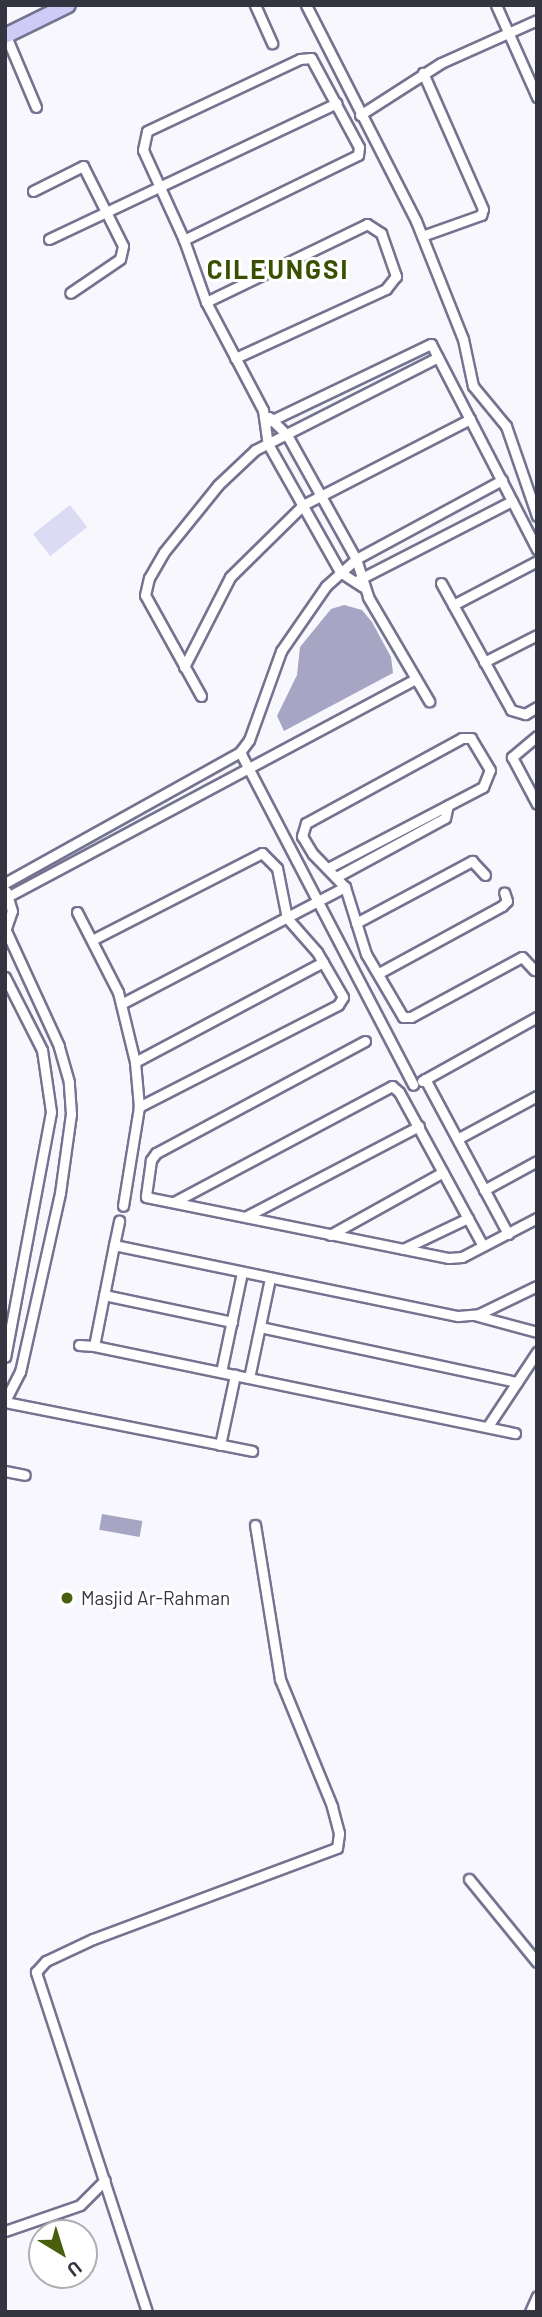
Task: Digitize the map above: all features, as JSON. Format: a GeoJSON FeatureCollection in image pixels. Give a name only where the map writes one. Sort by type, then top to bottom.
{"type":"FeatureCollection","features":[{"type":"Feature","properties":{"kind":"main road"},"geometry":{"type":"LineString","coordinates":[[6,36],[68,5]]}},
{"type":"Feature","properties":{"kind":"street"},"geometry":{"type":"LineString","coordinates":[[255,5],[272,43]]}},
{"type":"Feature","properties":{"kind":"street"},"geometry":{"type":"LineString","coordinates":[[306,5],[422,236],[463,339],[473,386],[506,426],[537,516]]}},
{"type":"Feature","properties":{"kind":"street"},"geometry":{"type":"LineString","coordinates":[[496,5],[537,97]]}},
{"type":"Feature","properties":{"kind":"street"},"geometry":{"type":"LineString","coordinates":[[360,115],[423,74],[537,20]]}},
{"type":"Feature","properties":{"kind":"street"},"geometry":{"type":"LineString","coordinates":[[6,36],[36,107]]}},
{"type":"Feature","properties":{"kind":"street"},"geometry":{"type":"LineString","coordinates":[[184,240],[355,159],[359,147],[316,63],[300,59],[147,131],[142,140],[184,240],[206,302],[269,421],[288,435],[319,496],[356,559],[360,582],[429,701]]}},
{"type":"Feature","properties":{"kind":"street"},"geometry":{"type":"LineString","coordinates":[[422,236],[481,215],[483,209],[423,74]]}},
{"type":"Feature","properties":{"kind":"street"},"geometry":{"type":"LineString","coordinates":[[49,239],[337,103]]}},
{"type":"Feature","properties":{"kind":"street"},"geometry":{"type":"LineString","coordinates":[[33,191],[83,166],[123,246],[122,256],[70,293]]}},
{"type":"Feature","properties":{"kind":"street"},"geometry":{"type":"LineString","coordinates":[[206,302],[367,223],[381,233],[396,276],[386,289],[235,358]]}},
{"type":"Feature","properties":{"kind":"street"},"geometry":{"type":"LineString","coordinates":[[269,421],[428,342],[439,357],[537,549]]}},
{"type":"Feature","properties":{"kind":"street"},"geometry":{"type":"LineString","coordinates":[[201,695],[149,605],[145,595],[149,578],[218,485],[268,444],[439,357]]}},
{"type":"Feature","properties":{"kind":"street"},"geometry":{"type":"LineString","coordinates":[[184,667],[230,577],[303,505],[470,419]]}},
{"type":"Feature","properties":{"kind":"street"},"geometry":{"type":"LineString","coordinates":[[269,421],[268,444],[340,572],[360,582]]}},
{"type":"Feature","properties":{"kind":"street"},"geometry":{"type":"LineString","coordinates":[[5,883],[240,752],[249,740],[281,651],[340,572],[356,559],[502,480]]}},
{"type":"Feature","properties":{"kind":"street"},"geometry":{"type":"LineString","coordinates":[[360,582],[512,501]]}},
{"type":"Feature","properties":{"kind":"street"},"geometry":{"type":"LineString","coordinates":[[453,605],[537,561]]}},
{"type":"Feature","properties":{"kind":"street"},"geometry":{"type":"LineString","coordinates":[[441,583],[511,710],[525,714],[537,707]]}},
{"type":"Feature","properties":{"kind":"street"},"geometry":{"type":"LineString","coordinates":[[484,662],[537,635]]}},
{"type":"Feature","properties":{"kind":"street"},"geometry":{"type":"LineString","coordinates":[[251,1451],[5,1401],[20,1372],[60,1193],[71,1114],[69,1082],[58,1046],[5,931],[12,916],[7,893],[58,870],[416,679]]}},
{"type":"Feature","properties":{"kind":"street"},"geometry":{"type":"LineString","coordinates":[[537,736],[512,757],[537,804]]}},
{"type":"Feature","properties":{"kind":"street"},"geometry":{"type":"LineString","coordinates":[[328,868],[483,787],[490,778],[471,738],[461,738],[306,823],[302,836],[328,868],[338,876],[345,887],[366,954],[379,973],[397,1012],[411,1017],[522,957],[534,970]]}},
{"type":"Feature","properties":{"kind":"street"},"geometry":{"type":"LineString","coordinates":[[240,752],[413,1085]]}},
{"type":"Feature","properties":{"kind":"street"},"geometry":{"type":"LineString","coordinates":[[338,876],[445,818],[448,804]]}},
{"type":"Feature","properties":{"kind":"street"},"geometry":{"type":"LineString","coordinates":[[92,940],[262,853],[277,868],[287,918],[341,988],[343,997],[338,1005],[139,1107]]}},
{"type":"Feature","properties":{"kind":"street"},"geometry":{"type":"LineString","coordinates":[[51,857],[58,870]]}},
{"type":"Feature","properties":{"kind":"street"},"geometry":{"type":"LineString","coordinates":[[356,923],[472,861],[485,876]]}},
{"type":"Feature","properties":{"kind":"street"},"geometry":{"type":"LineString","coordinates":[[121,1004],[345,887]]}},
{"type":"Feature","properties":{"kind":"street"},"geometry":{"type":"LineString","coordinates":[[379,973],[502,906],[507,901],[504,892]]}},
{"type":"Feature","properties":{"kind":"street"},"geometry":{"type":"LineString","coordinates":[[77,912],[121,1004],[135,1062],[139,1107],[122,1206]]}},
{"type":"Feature","properties":{"kind":"street"},"geometry":{"type":"LineString","coordinates":[[135,1062],[323,962]]}},
{"type":"Feature","properties":{"kind":"street"},"geometry":{"type":"LineString","coordinates":[[5,977],[42,1051],[51,1112],[5,1357]]}},
{"type":"Feature","properties":{"kind":"street"},"geometry":{"type":"LineString","coordinates":[[399,1092],[537,1017]]}},
{"type":"Feature","properties":{"kind":"street"},"geometry":{"type":"LineString","coordinates":[[365,1041],[156,1153],[151,1160],[146,1197],[449,1258],[483,1246],[537,1218]]}},
{"type":"Feature","properties":{"kind":"street"},"geometry":{"type":"LineString","coordinates":[[425,1079],[459,1138],[508,1234]]}},
{"type":"Feature","properties":{"kind":"street"},"geometry":{"type":"LineString","coordinates":[[173,1202],[386,1088],[399,1092],[483,1246]]}},
{"type":"Feature","properties":{"kind":"street"},"geometry":{"type":"LineString","coordinates":[[459,1138],[537,1096]]}},
{"type":"Feature","properties":{"kind":"street"},"geometry":{"type":"LineString","coordinates":[[247,1216],[419,1126]]}},
{"type":"Feature","properties":{"kind":"street"},"geometry":{"type":"LineString","coordinates":[[484,1190],[537,1161]]}},
{"type":"Feature","properties":{"kind":"street"},"geometry":{"type":"LineString","coordinates":[[330,1235],[443,1172]]}},
{"type":"Feature","properties":{"kind":"street"},"geometry":{"type":"LineString","coordinates":[[403,1249],[468,1218]]}},
{"type":"Feature","properties":{"kind":"street"},"geometry":{"type":"LineString","coordinates":[[94,1346],[119,1221]]}},
{"type":"Feature","properties":{"kind":"street"},"geometry":{"type":"LineString","coordinates":[[114,1245],[458,1316],[474,1315],[537,1332]]}},
{"type":"Feature","properties":{"kind":"street"},"geometry":{"type":"LineString","coordinates":[[221,1372],[242,1272]]}},
{"type":"Feature","properties":{"kind":"street"},"geometry":{"type":"LineString","coordinates":[[249,1378],[270,1278]]}},
{"type":"Feature","properties":{"kind":"street"},"geometry":{"type":"LineString","coordinates":[[474,1315],[537,1286]]}},
{"type":"Feature","properties":{"kind":"street"},"geometry":{"type":"LineString","coordinates":[[104,1295],[232,1322]]}},
{"type":"Feature","properties":{"kind":"street"},"geometry":{"type":"LineString","coordinates":[[260,1327],[517,1382]]}},
{"type":"Feature","properties":{"kind":"street"},"geometry":{"type":"LineString","coordinates":[[79,1345],[515,1433]]}},
{"type":"Feature","properties":{"kind":"street"},"geometry":{"type":"LineString","coordinates":[[488,1426],[537,1352]]}},
{"type":"Feature","properties":{"kind":"street"},"geometry":{"type":"LineString","coordinates":[[220,1445],[235,1375]]}},
{"type":"Feature","properties":{"kind":"street"},"geometry":{"type":"LineString","coordinates":[[5,1471],[25,1475]]}},
{"type":"Feature","properties":{"kind":"street"},"geometry":{"type":"LineString","coordinates":[[147,2312],[37,1979],[40,1965],[93,1939],[330,1852],[340,1843],[331,1807],[280,1679],[255,1525]]}},
{"type":"Feature","properties":{"kind":"street"},"geometry":{"type":"LineString","coordinates":[[469,1879],[537,1962]]}},
{"type":"Feature","properties":{"kind":"street"},"geometry":{"type":"LineString","coordinates":[[5,2231],[80,2205],[105,2180]]}},
{"type":"Feature","properties":{"kind":"street"},"geometry":{"type":"LineString","coordinates":[[530,2312],[537,2296]]}},
{"type":"Feature","properties":{"kind":"shaded area"},"geometry":{"type":"Polygon","coordinates":[[[70,505],[87,527],[50,556],[33,534],[70,505]]]}},
{"type":"Feature","properties":{"kind":"shaded area"},"geometry":{"type":"Polygon","coordinates":[[[344,605],[362,610],[372,622],[391,657],[393,673],[284,731],[277,716],[297,675],[300,647],[331,609],[344,605]]]}},
{"type":"Feature","properties":{"kind":"shaded area"},"geometry":{"type":"Polygon","coordinates":[[[102,1514],[142,1521],[140,1537],[99,1530],[102,1514]]]}},
{"type":"Feature","properties":{"kind":"place","name":"Masjid Ar-Rahman"},"geometry":{"type":"Point","coordinates":[67,1598]}},
{"type":"Feature","properties":{"kind":"district","name":"CILEUNGSI"},"geometry":{"type":"Point","coordinates":[278,269]}}]}
